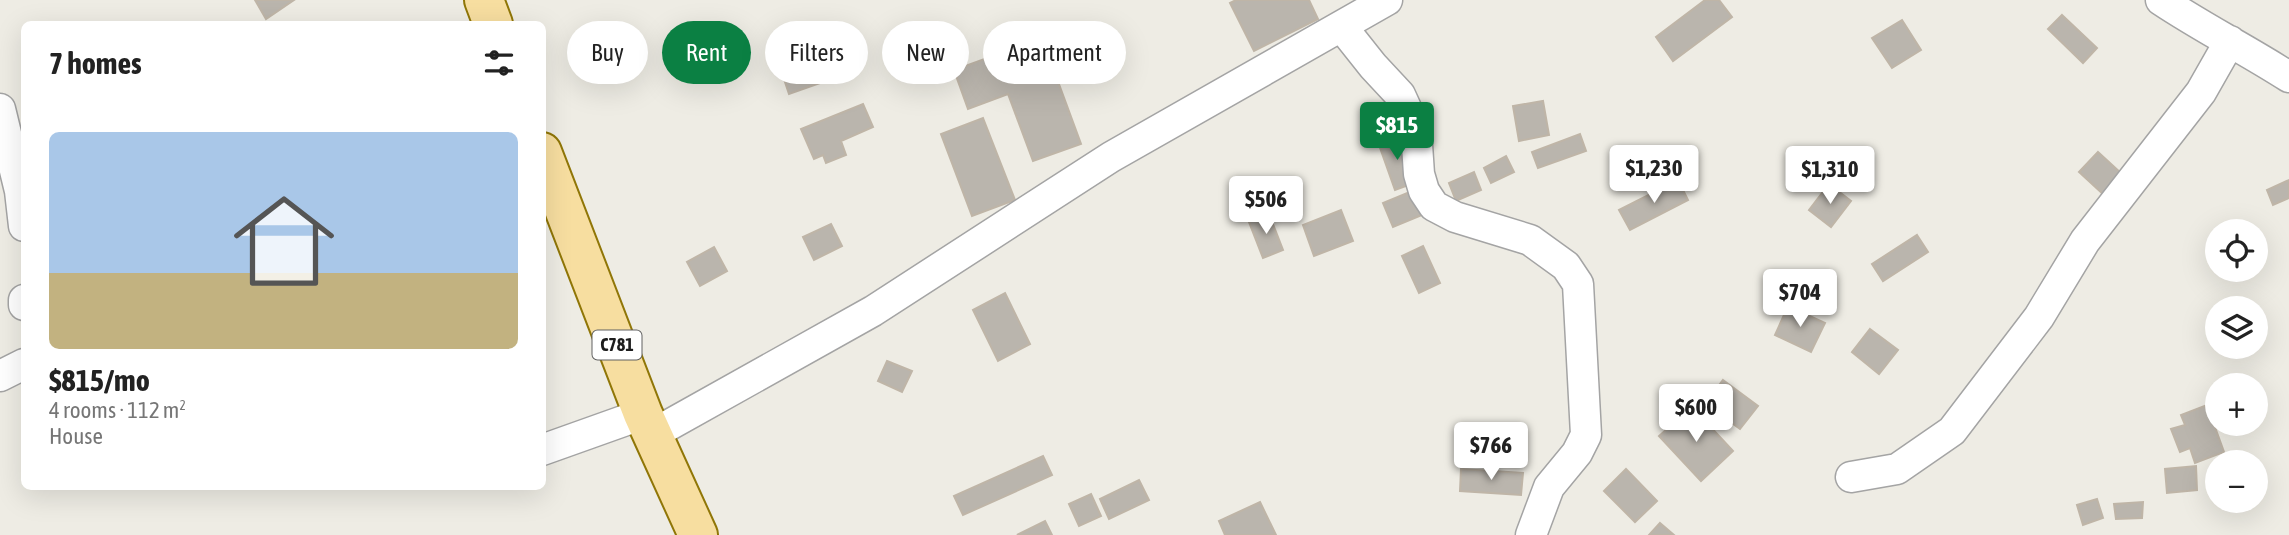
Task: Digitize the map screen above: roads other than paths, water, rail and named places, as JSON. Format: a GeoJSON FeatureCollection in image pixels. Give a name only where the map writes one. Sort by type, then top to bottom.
{"type":"FeatureCollection","features":[{"type":"Feature","properties":{"kind":"main road"},"geometry":{"type":"LineString","coordinates":[[484,0],[492,21]]}},
{"type":"Feature","properties":{"kind":"main road","name":"C781"},"geometry":{"type":"LineString","coordinates":[[546,162],[648,424],[698,535]]}},
{"type":"Feature","properties":{"kind":"street"},"geometry":{"type":"LineString","coordinates":[[546,449],[648,424],[873,311],[1111,157],[1387,0]]}},
{"type":"Feature","properties":{"kind":"street"},"geometry":{"type":"LineString","coordinates":[[2161,0],[2289,78]]}},
{"type":"Feature","properties":{"kind":"street"},"geometry":{"type":"LineString","coordinates":[[1342,27],[1400,95],[1416,130],[1419,174],[1424,191],[1434,206],[1479,225],[1530,240],[1566,266],[1578,284],[1586,435],[1577,453],[1549,487],[1531,535]]}},
{"type":"Feature","properties":{"kind":"street"},"geometry":{"type":"LineString","coordinates":[[1851,477],[1897,469],[1952,431],[2039,317],[2085,241],[2201,92],[2230,41]]}},
{"type":"Feature","properties":{"kind":"street"},"geometry":{"type":"LineString","coordinates":[[0,109],[21,200]]}},
{"type":"Feature","properties":{"kind":"street"},"geometry":{"type":"LineString","coordinates":[[0,376],[21,366]]}}]}
